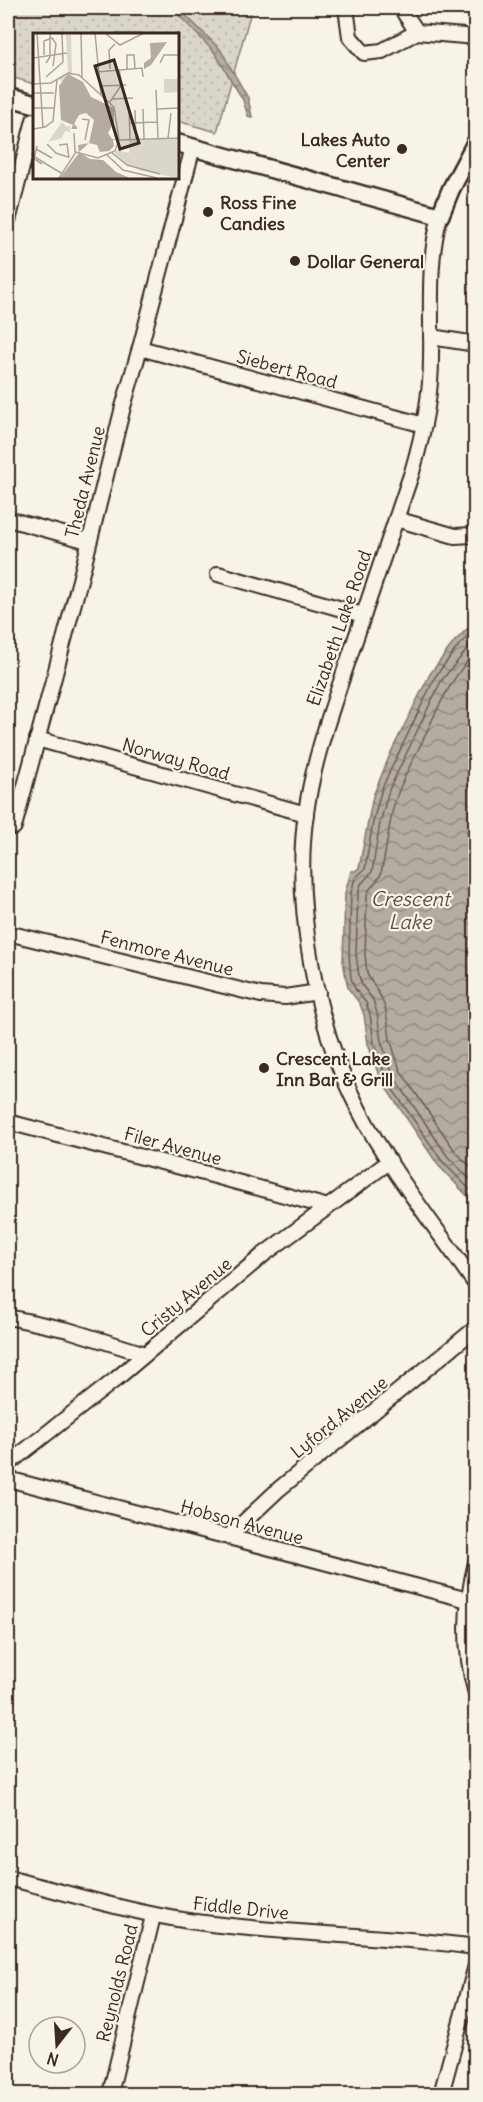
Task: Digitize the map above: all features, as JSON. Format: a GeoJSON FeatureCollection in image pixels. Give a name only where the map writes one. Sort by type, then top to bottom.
{"type":"FeatureCollection","features":[{"type":"Feature","properties":{"kind":"main road"},"geometry":{"type":"LineString","coordinates":[[8,97],[33,104]]}},
{"type":"Feature","properties":{"kind":"main road"},"geometry":{"type":"LineString","coordinates":[[185,145],[440,216],[451,189],[476,142]]}},
{"type":"Feature","properties":{"kind":"street"},"geometry":{"type":"LineString","coordinates":[[346,8],[350,37],[364,53],[382,51],[417,32],[476,37]]}},
{"type":"Feature","properties":{"kind":"street"},"geometry":{"type":"LineString","coordinates":[[401,8],[417,32]]}},
{"type":"Feature","properties":{"kind":"street"},"geometry":{"type":"LineString","coordinates":[[8,221],[33,124]]}},
{"type":"Feature","properties":{"kind":"street","name":"Theda Avenue"},"geometry":{"type":"LineString","coordinates":[[178,177],[185,145]]}},
{"type":"Feature","properties":{"kind":"street","name":"Theda Avenue"},"geometry":{"type":"LineString","coordinates":[[14,827],[140,348],[178,178]]}},
{"type":"Feature","properties":{"kind":"street","name":"Elizabeth Lake Road"},"geometry":{"type":"LineString","coordinates":[[440,216],[431,265],[431,375],[424,425],[416,459],[326,728],[314,772],[306,814],[303,848],[304,898],[309,945],[318,992],[331,1042],[346,1083],[367,1126],[476,1285]]}},
{"type":"Feature","properties":{"kind":"street"},"geometry":{"type":"LineString","coordinates":[[431,337],[476,344]]}},
{"type":"Feature","properties":{"kind":"street","name":"Siebert Road"},"geometry":{"type":"LineString","coordinates":[[140,348],[424,425]]}},
{"type":"Feature","properties":{"kind":"street"},"geometry":{"type":"LineString","coordinates":[[8,519],[88,541]]}},
{"type":"Feature","properties":{"kind":"street"},"geometry":{"type":"LineString","coordinates":[[396,519],[456,536],[472,535],[476,531]]}},
{"type":"Feature","properties":{"kind":"street"},"geometry":{"type":"LineString","coordinates":[[218,573],[363,615]]}},
{"type":"Feature","properties":{"kind":"street","name":"Norway Road"},"geometry":{"type":"LineString","coordinates":[[37,739],[306,814]]}},
{"type":"Feature","properties":{"kind":"street","name":"Fenmore Avenue"},"geometry":{"type":"LineString","coordinates":[[8,933],[261,995],[285,997],[318,992]]}},
{"type":"Feature","properties":{"kind":"street","name":"Filer Avenue"},"geometry":{"type":"LineString","coordinates":[[8,1122],[328,1207]]}},
{"type":"Feature","properties":{"kind":"street","name":"Cristy Avenue"},"geometry":{"type":"LineString","coordinates":[[8,1464],[263,1255],[390,1161]]}},
{"type":"Feature","properties":{"kind":"street"},"geometry":{"type":"LineString","coordinates":[[8,1317],[68,1330],[145,1354]]}},
{"type":"Feature","properties":{"kind":"street","name":"Lyford Avenue"},"geometry":{"type":"LineString","coordinates":[[229,1536],[279,1489],[476,1328]]}},
{"type":"Feature","properties":{"kind":"street","name":"Hobson Avenue"},"geometry":{"type":"LineString","coordinates":[[8,1479],[468,1600]]}},
{"type":"Feature","properties":{"kind":"street"},"geometry":{"type":"LineString","coordinates":[[476,1562],[468,1600],[466,1642],[476,1694]]}},
{"type":"Feature","properties":{"kind":"street","name":"Fiddle Drive"},"geometry":{"type":"LineString","coordinates":[[8,1878],[153,1916],[243,1929],[415,1939],[476,1947]]}},
{"type":"Feature","properties":{"kind":"street","name":"Reynolds Road"},"geometry":{"type":"LineString","coordinates":[[110,2094],[153,1916]]}},
{"type":"Feature","properties":{"kind":"street"},"geometry":{"type":"LineString","coordinates":[[441,2094],[476,1965]]}},
{"type":"Feature","properties":{"kind":"shaded area"},"geometry":{"type":"Polygon","coordinates":[[[8,8],[252,8],[217,132],[178,121],[178,33],[33,33],[33,84],[8,76],[8,8]]]}},
{"type":"Feature","properties":{"kind":"water"},"geometry":{"type":"Polygon","coordinates":[[[172,8],[178,8],[220,49],[248,98],[252,117],[248,116],[243,100],[215,53],[172,8]]]}},
{"type":"Feature","properties":{"kind":"water","name":"Crescent Lake"},"geometry":{"type":"Polygon","coordinates":[[[475,621],[475,1204],[438,1165],[380,1079],[368,1044],[364,1015],[360,1004],[348,988],[343,962],[345,893],[351,871],[359,868],[373,796],[391,752],[430,674],[454,642],[475,621]]]}},
{"type":"Feature","properties":{"kind":"place","name":"Lakes Auto Center"},"geometry":{"type":"Point","coordinates":[402,149]}},
{"type":"Feature","properties":{"kind":"place","name":"Ross Fine Candies"},"geometry":{"type":"Point","coordinates":[208,212]}},
{"type":"Feature","properties":{"kind":"place","name":"Dollar General"},"geometry":{"type":"Point","coordinates":[295,261]}},
{"type":"Feature","properties":{"kind":"place","name":"Crescent Lake Inn Bar & Grill"},"geometry":{"type":"Point","coordinates":[264,1068]}}]}
